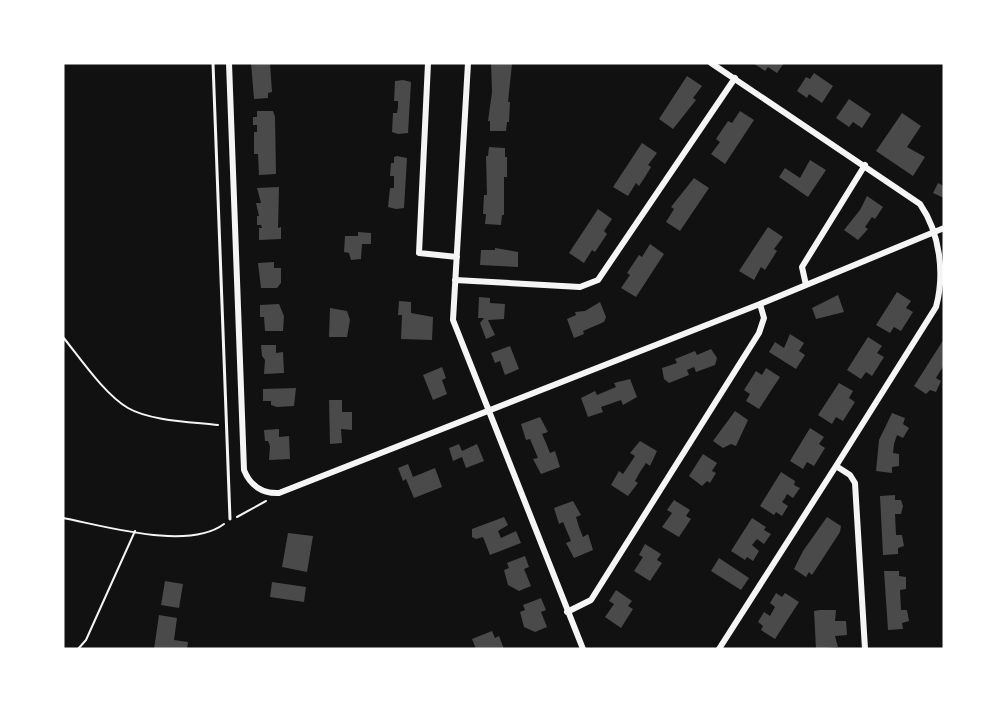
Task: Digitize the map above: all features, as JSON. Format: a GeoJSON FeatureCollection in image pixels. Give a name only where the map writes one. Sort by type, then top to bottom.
{"type":"FeatureCollection","features":[{"type":"Feature","properties":{"kind":"street"},"geometry":{"type":"LineString","coordinates":[[229,63],[244,470],[248,479],[259,489],[279,493],[760,304],[944,228]]}},
{"type":"Feature","properties":{"kind":"street"},"geometry":{"type":"LineString","coordinates":[[428,63],[418,253],[457,257]]}},
{"type":"Feature","properties":{"kind":"street"},"geometry":{"type":"LineString","coordinates":[[468,63],[453,320],[583,649]]}},
{"type":"Feature","properties":{"kind":"street"},"geometry":{"type":"LineString","coordinates":[[711,63],[920,204],[933,233],[941,272],[936,307],[719,649]]}},
{"type":"Feature","properties":{"kind":"street"},"geometry":{"type":"LineString","coordinates":[[455,280],[580,287],[598,280],[735,78]]}},
{"type":"Feature","properties":{"kind":"street"},"geometry":{"type":"LineString","coordinates":[[806,285],[802,267],[865,165]]}},
{"type":"Feature","properties":{"kind":"street"},"geometry":{"type":"LineString","coordinates":[[567,612],[591,600],[759,333],[764,318],[760,304]]}},
{"type":"Feature","properties":{"kind":"street"},"geometry":{"type":"LineString","coordinates":[[836,466],[850,475],[855,483],[865,649]]}},
{"type":"Feature","properties":{"kind":"lane"},"geometry":{"type":"LineString","coordinates":[[213,63],[230,519]]}},
{"type":"Feature","properties":{"kind":"path"},"geometry":{"type":"LineString","coordinates":[[63,337],[112,395],[128,409],[171,419],[227,426]]}},
{"type":"Feature","properties":{"kind":"path"},"geometry":{"type":"LineString","coordinates":[[63,518],[135,531],[198,535],[217,529],[230,519],[247,514],[279,493]]}},
{"type":"Feature","properties":{"kind":"path"},"geometry":{"type":"LineString","coordinates":[[78,649],[86,640],[135,531]]}},
{"type":"Feature","properties":{"kind":"building"},"geometry":{"type":"Polygon","coordinates":[[[251,63],[270,63],[272,92],[268,93],[268,98],[254,99],[251,63]]]}},
{"type":"Feature","properties":{"kind":"building"},"geometry":{"type":"Polygon","coordinates":[[[491,63],[512,64],[508,102],[510,102],[509,122],[507,122],[506,131],[490,131],[490,121],[488,121],[492,92],[491,63]]]}},
{"type":"Feature","properties":{"kind":"building"},"geometry":{"type":"Polygon","coordinates":[[[753,63],[784,63],[777,73],[768,67],[765,71],[753,63]]]}},
{"type":"Feature","properties":{"kind":"building"},"geometry":{"type":"Polygon","coordinates":[[[814,73],[833,86],[822,103],[809,94],[807,98],[797,91],[806,77],[810,79],[814,73]]]}},
{"type":"Feature","properties":{"kind":"building"},"geometry":{"type":"Polygon","coordinates":[[[687,76],[702,86],[693,98],[696,100],[673,129],[659,119],[687,76]]]}},
{"type":"Feature","properties":{"kind":"building"},"geometry":{"type":"Polygon","coordinates":[[[395,81],[411,82],[408,133],[398,134],[392,132],[393,113],[397,113],[398,107],[398,101],[394,101],[395,81]]]}},
{"type":"Feature","properties":{"kind":"building"},"geometry":{"type":"Polygon","coordinates":[[[849,99],[871,114],[862,128],[853,122],[849,127],[836,118],[849,99]]]}},
{"type":"Feature","properties":{"kind":"building"},"geometry":{"type":"Polygon","coordinates":[[[257,111],[273,111],[275,117],[276,174],[259,175],[258,154],[254,154],[254,132],[257,132],[257,125],[253,125],[253,117],[257,117],[257,111]]]}},
{"type":"Feature","properties":{"kind":"building"},"geometry":{"type":"Polygon","coordinates":[[[740,111],[754,120],[725,164],[711,154],[720,142],[716,139],[728,121],[732,123],[740,111]]]}},
{"type":"Feature","properties":{"kind":"building"},"geometry":{"type":"Polygon","coordinates":[[[902,113],[921,126],[907,147],[925,157],[913,176],[876,151],[902,113]]]}},
{"type":"Feature","properties":{"kind":"building"},"geometry":{"type":"Polygon","coordinates":[[[642,143],[657,153],[648,165],[651,167],[639,186],[636,183],[628,196],[613,187],[642,143]]]}},
{"type":"Feature","properties":{"kind":"building"},"geometry":{"type":"Polygon","coordinates":[[[489,147],[505,148],[505,157],[507,157],[507,177],[504,177],[504,215],[502,215],[501,225],[485,224],[486,214],[483,214],[484,195],[487,195],[486,156],[488,156],[489,147]]]}},
{"type":"Feature","properties":{"kind":"building"},"geometry":{"type":"Polygon","coordinates":[[[394,157],[407,158],[404,208],[396,209],[388,207],[390,188],[394,188],[394,176],[390,176],[391,163],[394,163],[394,157]]]}},
{"type":"Feature","properties":{"kind":"building"},"geometry":{"type":"Polygon","coordinates":[[[810,160],[826,170],[808,197],[779,177],[785,168],[800,178],[810,160]]]}},
{"type":"Feature","properties":{"kind":"building"},"geometry":{"type":"Polygon","coordinates":[[[694,178],[709,188],[680,231],[666,222],[674,209],[671,207],[694,178]]]}},
{"type":"Feature","properties":{"kind":"building"},"geometry":{"type":"Polygon","coordinates":[[[938,183],[944,186],[944,198],[933,193],[938,183]]]}},
{"type":"Feature","properties":{"kind":"building"},"geometry":{"type":"Polygon","coordinates":[[[279,187],[278,228],[281,227],[281,239],[259,240],[259,228],[262,228],[261,225],[257,225],[257,216],[259,216],[256,203],[261,203],[257,188],[279,187]]]}},
{"type":"Feature","properties":{"kind":"building"},"geometry":{"type":"Polygon","coordinates":[[[867,196],[883,207],[875,219],[872,217],[865,227],[868,229],[858,240],[844,230],[860,210],[867,196]]]}},
{"type":"Feature","properties":{"kind":"building"},"geometry":{"type":"Polygon","coordinates":[[[598,209],[612,219],[604,231],[607,234],[595,252],[592,250],[584,263],[569,253],[598,209]]]}},
{"type":"Feature","properties":{"kind":"building"},"geometry":{"type":"Polygon","coordinates":[[[768,227],[783,237],[774,249],[777,251],[765,270],[761,267],[754,280],[739,271],[768,227]]]}},
{"type":"Feature","properties":{"kind":"building"},"geometry":{"type":"Polygon","coordinates":[[[358,232],[371,233],[371,244],[362,244],[361,259],[351,260],[349,253],[344,252],[345,236],[358,236],[358,232]]]}},
{"type":"Feature","properties":{"kind":"building"},"geometry":{"type":"Polygon","coordinates":[[[650,244],[664,254],[636,297],[621,288],[630,275],[627,273],[639,255],[642,257],[650,244]]]}},
{"type":"Feature","properties":{"kind":"building"},"geometry":{"type":"Polygon","coordinates":[[[495,248],[518,252],[518,267],[480,265],[481,250],[495,250],[495,248]]]}},
{"type":"Feature","properties":{"kind":"building"},"geometry":{"type":"Polygon","coordinates":[[[274,262],[274,268],[281,268],[281,283],[277,288],[261,288],[258,263],[274,262]]]}},
{"type":"Feature","properties":{"kind":"building"},"geometry":{"type":"Polygon","coordinates":[[[897,292],[911,301],[906,308],[913,312],[901,331],[894,327],[890,333],[876,325],[897,292]]]}},
{"type":"Feature","properties":{"kind":"building"},"geometry":{"type":"Polygon","coordinates":[[[838,295],[844,312],[816,319],[812,308],[838,295]]]}},
{"type":"Feature","properties":{"kind":"building"},"geometry":{"type":"Polygon","coordinates":[[[479,297],[490,298],[490,303],[505,304],[504,319],[488,320],[495,335],[486,339],[480,323],[484,318],[478,318],[479,297]]]}},
{"type":"Feature","properties":{"kind":"building"},"geometry":{"type":"Polygon","coordinates":[[[399,301],[411,302],[411,313],[433,317],[432,340],[401,339],[402,315],[398,315],[399,301]]]}},
{"type":"Feature","properties":{"kind":"building"},"geometry":{"type":"Polygon","coordinates":[[[600,302],[606,317],[604,322],[583,331],[584,334],[574,338],[567,319],[576,315],[575,312],[585,311],[600,302]]]}},
{"type":"Feature","properties":{"kind":"building"},"geometry":{"type":"Polygon","coordinates":[[[279,304],[284,316],[283,331],[265,331],[264,317],[260,317],[260,305],[279,304]]]}},
{"type":"Feature","properties":{"kind":"building"},"geometry":{"type":"Polygon","coordinates":[[[330,308],[347,311],[350,320],[347,337],[329,337],[330,308]]]}},
{"type":"Feature","properties":{"kind":"building"},"geometry":{"type":"Polygon","coordinates":[[[790,334],[804,343],[799,351],[805,355],[796,369],[769,352],[775,342],[784,348],[790,334]]]}},
{"type":"Feature","properties":{"kind":"building"},"geometry":{"type":"Polygon","coordinates":[[[868,337],[882,346],[877,353],[884,357],[872,376],[866,372],[861,379],[847,370],[868,337]]]}},
{"type":"Feature","properties":{"kind":"building"},"geometry":{"type":"Polygon","coordinates":[[[944,339],[944,365],[936,378],[941,381],[936,392],[930,390],[926,394],[914,386],[944,339]]]}},
{"type":"Feature","properties":{"kind":"building"},"geometry":{"type":"Polygon","coordinates":[[[261,345],[276,345],[276,353],[283,352],[284,373],[264,374],[265,360],[262,356],[261,345]]]}},
{"type":"Feature","properties":{"kind":"building"},"geometry":{"type":"Polygon","coordinates":[[[510,346],[519,369],[505,375],[500,361],[495,363],[491,353],[510,346]]]}},
{"type":"Feature","properties":{"kind":"building"},"geometry":{"type":"Polygon","coordinates":[[[711,349],[717,358],[715,365],[696,372],[694,367],[687,370],[689,375],[669,383],[664,379],[662,368],[677,363],[675,359],[695,351],[697,355],[711,349]]]}},
{"type":"Feature","properties":{"kind":"building"},"geometry":{"type":"Polygon","coordinates":[[[442,367],[446,378],[442,380],[447,394],[433,400],[423,375],[442,367]]]}},
{"type":"Feature","properties":{"kind":"building"},"geometry":{"type":"Polygon","coordinates":[[[766,368],[780,377],[759,409],[746,401],[750,394],[744,390],[756,371],[762,375],[766,368]]]}},
{"type":"Feature","properties":{"kind":"building"},"geometry":{"type":"Polygon","coordinates":[[[630,379],[637,397],[623,405],[621,400],[601,407],[603,412],[588,417],[581,398],[595,391],[597,395],[616,387],[614,383],[630,379]]]}},
{"type":"Feature","properties":{"kind":"building"},"geometry":{"type":"Polygon","coordinates":[[[839,383],[853,391],[849,398],[855,402],[843,421],[836,417],[832,424],[818,415],[839,383]]]}},
{"type":"Feature","properties":{"kind":"building"},"geometry":{"type":"Polygon","coordinates":[[[296,388],[294,406],[277,407],[271,405],[271,401],[263,401],[263,389],[296,388]]]}},
{"type":"Feature","properties":{"kind":"building"},"geometry":{"type":"Polygon","coordinates":[[[329,400],[342,400],[342,412],[352,412],[352,430],[341,429],[342,443],[330,444],[329,400]]]}},
{"type":"Feature","properties":{"kind":"building"},"geometry":{"type":"Polygon","coordinates":[[[735,411],[748,420],[736,446],[731,444],[723,448],[713,441],[735,411]]]}},
{"type":"Feature","properties":{"kind":"building"},"geometry":{"type":"Polygon","coordinates":[[[892,413],[905,418],[903,424],[909,428],[903,438],[897,435],[894,444],[893,453],[899,454],[899,466],[892,467],[892,473],[876,471],[879,440],[892,413]]]}},
{"type":"Feature","properties":{"kind":"building"},"geometry":{"type":"Polygon","coordinates":[[[540,417],[548,432],[542,434],[550,453],[555,451],[560,467],[541,474],[533,459],[538,458],[530,439],[526,440],[521,424],[540,417]]]}},
{"type":"Feature","properties":{"kind":"building"},"geometry":{"type":"Polygon","coordinates":[[[810,428],[824,437],[819,444],[825,448],[814,466],[807,462],[803,469],[790,461],[810,428]]]}},
{"type":"Feature","properties":{"kind":"building"},"geometry":{"type":"Polygon","coordinates":[[[279,429],[279,437],[289,436],[290,459],[269,460],[270,446],[268,441],[265,441],[264,430],[279,429]]]}},
{"type":"Feature","properties":{"kind":"building"},"geometry":{"type":"Polygon","coordinates":[[[640,441],[657,451],[650,466],[646,463],[640,472],[635,481],[638,483],[628,496],[611,485],[619,471],[623,474],[635,456],[630,453],[640,441]]]}},
{"type":"Feature","properties":{"kind":"building"},"geometry":{"type":"Polygon","coordinates":[[[459,444],[462,451],[477,444],[484,461],[466,468],[462,457],[453,461],[449,448],[459,444]]]}},
{"type":"Feature","properties":{"kind":"building"},"geometry":{"type":"Polygon","coordinates":[[[703,454],[717,463],[712,471],[716,473],[710,483],[707,481],[702,486],[689,476],[703,454]]]}},
{"type":"Feature","properties":{"kind":"building"},"geometry":{"type":"Polygon","coordinates":[[[408,464],[413,477],[435,468],[442,487],[414,498],[406,479],[403,481],[398,468],[408,464]]]}},
{"type":"Feature","properties":{"kind":"building"},"geometry":{"type":"Polygon","coordinates":[[[781,472],[795,481],[794,485],[800,488],[793,498],[787,494],[782,502],[788,506],[782,516],[776,512],[774,515],[760,506],[781,472]]]}},
{"type":"Feature","properties":{"kind":"building"},"geometry":{"type":"Polygon","coordinates":[[[895,495],[895,500],[901,500],[903,506],[901,514],[895,514],[896,535],[902,535],[904,546],[898,548],[898,554],[883,555],[880,496],[895,495]]]}},
{"type":"Feature","properties":{"kind":"building"},"geometry":{"type":"Polygon","coordinates":[[[674,500],[690,510],[686,516],[691,519],[679,537],[662,527],[672,513],[667,510],[674,500]]]}},
{"type":"Feature","properties":{"kind":"building"},"geometry":{"type":"Polygon","coordinates":[[[573,501],[581,515],[576,517],[583,537],[588,534],[593,550],[574,558],[566,543],[571,541],[563,522],[559,524],[554,508],[573,501]]]}},
{"type":"Feature","properties":{"kind":"building"},"geometry":{"type":"Polygon","coordinates":[[[504,517],[508,525],[498,531],[501,538],[516,531],[521,543],[490,555],[483,537],[476,539],[472,537],[472,529],[504,517]]]}},
{"type":"Feature","properties":{"kind":"building"},"geometry":{"type":"Polygon","coordinates":[[[827,517],[841,526],[840,532],[812,575],[809,572],[806,577],[794,569],[803,551],[827,517]]]}},
{"type":"Feature","properties":{"kind":"building"},"geometry":{"type":"Polygon","coordinates":[[[752,518],[766,527],[764,530],[771,534],[764,544],[757,539],[752,545],[759,551],[753,561],[747,557],[745,560],[731,551],[752,518]]]}},
{"type":"Feature","properties":{"kind":"building"},"geometry":{"type":"Polygon","coordinates":[[[288,533],[313,536],[307,572],[282,567],[288,533]]]}},
{"type":"Feature","properties":{"kind":"building"},"geometry":{"type":"Polygon","coordinates":[[[645,544],[661,554],[657,560],[662,563],[650,581],[634,571],[643,557],[639,555],[645,544]]]}},
{"type":"Feature","properties":{"kind":"building"},"geometry":{"type":"Polygon","coordinates":[[[525,556],[529,567],[524,569],[531,586],[519,591],[508,585],[504,570],[509,568],[507,563],[525,556]]]}},
{"type":"Feature","properties":{"kind":"building"},"geometry":{"type":"Polygon","coordinates":[[[719,558],[749,578],[741,590],[711,571],[719,558]]]}},
{"type":"Feature","properties":{"kind":"building"},"geometry":{"type":"Polygon","coordinates":[[[884,571],[899,571],[899,576],[906,577],[906,589],[900,590],[901,610],[907,610],[909,621],[902,623],[903,629],[888,630],[884,571]]]}},
{"type":"Feature","properties":{"kind":"building"},"geometry":{"type":"Polygon","coordinates":[[[165,581],[183,584],[179,608],[161,605],[165,581]]]}},
{"type":"Feature","properties":{"kind":"building"},"geometry":{"type":"Polygon","coordinates":[[[272,582],[306,587],[304,602],[270,597],[272,582]]]}},
{"type":"Feature","properties":{"kind":"building"},"geometry":{"type":"Polygon","coordinates":[[[616,590],[632,601],[628,606],[633,609],[621,628],[605,617],[614,604],[609,601],[616,590]]]}},
{"type":"Feature","properties":{"kind":"building"},"geometry":{"type":"Polygon","coordinates":[[[776,593],[782,597],[785,593],[799,602],[775,639],[761,630],[763,626],[758,622],[764,612],[770,616],[775,607],[770,603],[776,593]]]}},
{"type":"Feature","properties":{"kind":"building"},"geometry":{"type":"Polygon","coordinates":[[[541,598],[546,610],[541,612],[547,627],[535,632],[524,627],[520,612],[525,610],[523,605],[541,598]]]}},
{"type":"Feature","properties":{"kind":"building"},"geometry":{"type":"Polygon","coordinates":[[[836,610],[835,621],[846,621],[847,635],[835,636],[838,647],[816,649],[814,611],[836,610]]]}},
{"type":"Feature","properties":{"kind":"building"},"geometry":{"type":"Polygon","coordinates":[[[159,615],[177,618],[174,640],[188,642],[187,649],[154,649],[159,615]]]}},
{"type":"Feature","properties":{"kind":"building"},"geometry":{"type":"Polygon","coordinates":[[[492,631],[495,638],[499,636],[504,649],[476,649],[472,639],[492,631]]]}}]}
